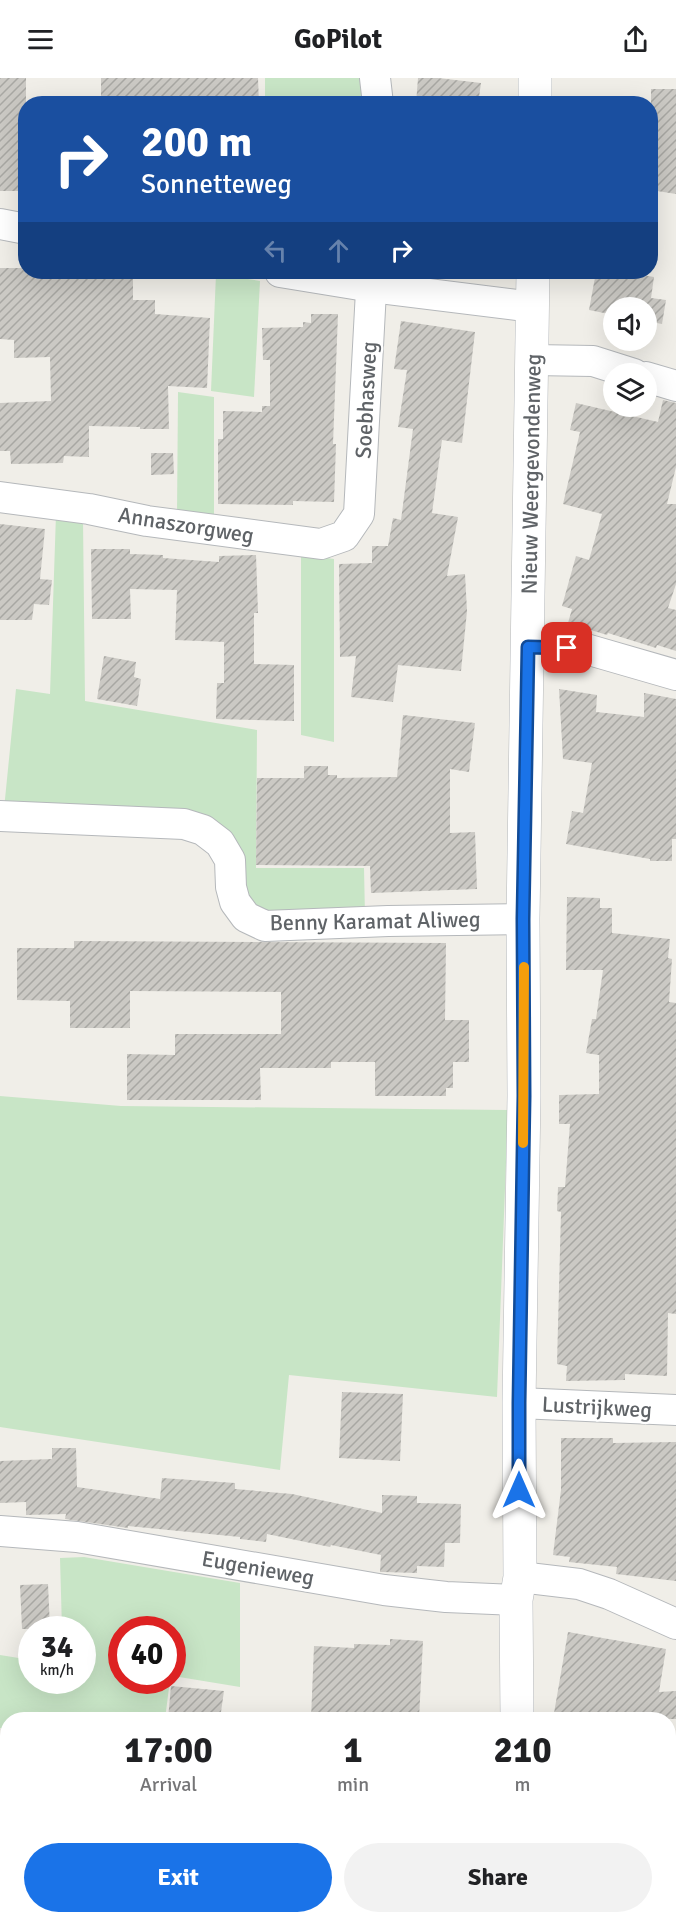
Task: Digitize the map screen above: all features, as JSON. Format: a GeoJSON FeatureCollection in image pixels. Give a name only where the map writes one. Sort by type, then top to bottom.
{"type":"FeatureCollection","features":[{"type":"Feature","properties":{"kind":"street"},"geometry":{"type":"LineString","coordinates":[[375,78],[377,96]]}},
{"type":"Feature","properties":{"kind":"street"},"geometry":{"type":"LineString","coordinates":[[535,78],[535,96]]}},
{"type":"Feature","properties":{"kind":"street"},"geometry":{"type":"LineString","coordinates":[[0,224],[18,227]]}},
{"type":"Feature","properties":{"kind":"street"},"geometry":{"type":"LineString","coordinates":[[372,279],[533,306]]}},
{"type":"Feature","properties":{"kind":"street","name":"Soebhasweg"},"geometry":{"type":"LineString","coordinates":[[359,514],[372,279]]}},
{"type":"Feature","properties":{"kind":"street","name":"Nieuw Weergevondenweg"},"geometry":{"type":"LineString","coordinates":[[517,1712],[524,1096],[523,919],[533,279]]}},
{"type":"Feature","properties":{"kind":"street"},"geometry":{"type":"LineString","coordinates":[[533,360],[593,361],[603,364]]}},
{"type":"Feature","properties":{"kind":"street"},"geometry":{"type":"LineString","coordinates":[[657,380],[676,386]]}},
{"type":"Feature","properties":{"kind":"street","name":"Annaszorgweg"},"geometry":{"type":"LineString","coordinates":[[0,497],[88,509],[147,521],[321,544],[344,536],[359,514]]}},
{"type":"Feature","properties":{"kind":"street"},"geometry":{"type":"LineString","coordinates":[[528,647],[586,649],[676,675]]}},
{"type":"Feature","properties":{"kind":"street","name":"Benny Karamat Aliweg"},"geometry":{"type":"LineString","coordinates":[[0,816],[184,825],[203,830],[220,843],[230,860],[231,887],[235,902],[246,917],[265,926],[523,919]]}},
{"type":"Feature","properties":{"kind":"street","name":"Lustrijkweg"},"geometry":{"type":"LineString","coordinates":[[519,1403],[676,1410]]}},
{"type":"Feature","properties":{"kind":"street","name":"Eugenieweg"},"geometry":{"type":"LineString","coordinates":[[0,1531],[77,1537],[384,1590],[446,1597],[518,1588],[579,1584],[609,1594],[676,1624]]}},
{"type":"Feature","properties":{"kind":"green space"},"geometry":{"type":"Polygon","coordinates":[[[265,78],[366,78],[368,96],[265,96],[265,78]]]}},
{"type":"Feature","properties":{"kind":"green space"},"geometry":{"type":"Polygon","coordinates":[[[216,279],[260,281],[254,397],[211,391],[216,279]]]}},
{"type":"Feature","properties":{"kind":"green space"},"geometry":{"type":"Polygon","coordinates":[[[178,392],[214,397],[214,521],[177,515],[178,392]]]}},
{"type":"Feature","properties":{"kind":"green space"},"geometry":{"type":"Polygon","coordinates":[[[56,514],[83,519],[85,701],[257,730],[256,868],[364,868],[365,916],[255,914],[231,846],[4,809],[16,689],[50,694],[56,514]]]}},
{"type":"Feature","properties":{"kind":"green space"},"geometry":{"type":"Polygon","coordinates":[[[301,554],[334,559],[334,742],[301,735],[301,554]]]}},
{"type":"Feature","properties":{"kind":"green space"},"geometry":{"type":"Polygon","coordinates":[[[0,1096],[121,1106],[508,1110],[497,1397],[289,1375],[280,1470],[0,1427],[0,1096]]]}},
{"type":"Feature","properties":{"kind":"green space"},"geometry":{"type":"Polygon","coordinates":[[[84,1557],[240,1583],[240,1687],[186,1678],[186,1616],[108,1616],[108,1694],[168,1694],[166,1712],[0,1712],[0,1655],[18,1658],[18,1694],[96,1694],[96,1616],[62,1616],[60,1558],[84,1557]]]}},
{"type":"Feature","properties":{"kind":"building"},"geometry":{"type":"Polygon","coordinates":[[[0,78],[26,78],[26,96],[18,96],[18,191],[0,191],[0,78]]]}},
{"type":"Feature","properties":{"kind":"building"},"geometry":{"type":"Polygon","coordinates":[[[101,78],[258,78],[259,96],[101,96],[101,78]]]}},
{"type":"Feature","properties":{"kind":"building"},"geometry":{"type":"Polygon","coordinates":[[[418,78],[481,83],[479,96],[417,96],[418,78]]]}},
{"type":"Feature","properties":{"kind":"building"},"geometry":{"type":"Polygon","coordinates":[[[651,89],[676,89],[676,194],[658,191],[658,96],[651,96],[651,89]]]}},
{"type":"Feature","properties":{"kind":"building"},"geometry":{"type":"Polygon","coordinates":[[[0,268],[18,268],[18,279],[133,279],[133,300],[155,300],[155,314],[210,318],[207,388],[168,386],[169,429],[89,426],[89,457],[64,456],[63,463],[11,464],[10,451],[0,451],[0,403],[51,401],[50,357],[14,358],[14,340],[0,339],[0,268]]]}},
{"type":"Feature","properties":{"kind":"building"},"geometry":{"type":"Polygon","coordinates":[[[595,279],[654,279],[651,297],[603,297],[603,313],[589,310],[595,279]]]}},
{"type":"Feature","properties":{"kind":"building"},"geometry":{"type":"Polygon","coordinates":[[[657,299],[666,300],[662,324],[657,323],[657,299]]]}},
{"type":"Feature","properties":{"kind":"building"},"geometry":{"type":"Polygon","coordinates":[[[311,314],[338,314],[333,444],[336,444],[334,502],[293,501],[293,505],[218,504],[218,439],[223,439],[223,411],[262,412],[262,406],[270,406],[270,360],[263,360],[262,328],[303,327],[303,322],[311,323],[311,314]]]}},
{"type":"Feature","properties":{"kind":"building"},"geometry":{"type":"Polygon","coordinates":[[[401,321],[475,332],[462,443],[442,440],[432,513],[458,517],[447,576],[465,574],[467,611],[461,671],[398,665],[393,702],[351,697],[356,656],[340,657],[339,564],[372,563],[372,546],[388,546],[393,518],[401,520],[413,429],[398,427],[407,370],[394,369],[401,321]]]}},
{"type":"Feature","properties":{"kind":"building"},"geometry":{"type":"Polygon","coordinates":[[[663,400],[676,403],[676,467],[667,504],[676,504],[676,584],[668,608],[676,610],[676,651],[657,645],[656,648],[568,623],[572,609],[562,606],[576,556],[589,560],[602,514],[563,504],[580,432],[570,430],[576,403],[603,409],[603,417],[636,417],[658,422],[663,400]]]}},
{"type":"Feature","properties":{"kind":"building"},"geometry":{"type":"Polygon","coordinates":[[[151,453],[173,453],[174,474],[151,475],[151,453]]]}},
{"type":"Feature","properties":{"kind":"building"},"geometry":{"type":"Polygon","coordinates":[[[0,524],[45,529],[40,579],[52,580],[49,605],[34,604],[32,620],[0,620],[0,524]]]}},
{"type":"Feature","properties":{"kind":"building"},"geometry":{"type":"Polygon","coordinates":[[[91,549],[130,549],[130,554],[163,555],[163,558],[219,562],[219,556],[256,555],[258,613],[254,613],[254,664],[294,665],[294,721],[216,719],[217,683],[224,683],[224,642],[175,640],[177,590],[130,589],[131,619],[92,619],[91,549]]]}},
{"type":"Feature","properties":{"kind":"building"},"geometry":{"type":"Polygon","coordinates":[[[104,656],[136,662],[134,677],[141,679],[137,706],[97,699],[104,656]]]}},
{"type":"Feature","properties":{"kind":"building"},"geometry":{"type":"Polygon","coordinates":[[[559,689],[597,695],[596,712],[644,717],[644,693],[676,699],[676,839],[672,839],[672,861],[650,861],[650,859],[566,844],[572,811],[583,813],[592,763],[563,759],[559,689]]]}},
{"type":"Feature","properties":{"kind":"building"},"geometry":{"type":"Polygon","coordinates":[[[403,715],[475,723],[469,772],[450,769],[450,833],[475,832],[477,889],[371,893],[370,866],[256,865],[257,778],[304,778],[304,766],[328,766],[328,775],[337,775],[337,778],[397,777],[403,715]]]}},
{"type":"Feature","properties":{"kind":"building"},"geometry":{"type":"Polygon","coordinates":[[[567,897],[600,898],[600,908],[612,908],[612,933],[670,939],[668,958],[672,959],[669,1002],[676,1003],[676,1314],[668,1313],[667,1376],[625,1374],[625,1380],[566,1381],[567,1366],[557,1364],[561,1212],[557,1211],[558,1187],[565,1187],[570,1124],[559,1124],[559,1095],[599,1094],[599,1055],[586,1053],[592,1019],[596,1019],[603,970],[566,970],[567,897]]]}},
{"type":"Feature","properties":{"kind":"building"},"geometry":{"type":"Polygon","coordinates":[[[74,941],[446,943],[445,1020],[469,1020],[469,1062],[453,1062],[453,1088],[446,1088],[446,1096],[375,1096],[375,1062],[331,1062],[331,1068],[260,1068],[261,1100],[127,1100],[127,1054],[175,1055],[175,1034],[281,1034],[281,992],[130,991],[130,1028],[70,1028],[70,1001],[17,1000],[17,948],[74,948],[74,941]]]}},
{"type":"Feature","properties":{"kind":"building"},"geometry":{"type":"Polygon","coordinates":[[[342,1392],[403,1394],[400,1461],[339,1458],[342,1392]]]}},
{"type":"Feature","properties":{"kind":"building"},"geometry":{"type":"Polygon","coordinates":[[[561,1438],[613,1438],[613,1443],[676,1442],[676,1581],[616,1574],[617,1567],[569,1562],[570,1557],[553,1555],[561,1490],[561,1438]]]}},
{"type":"Feature","properties":{"kind":"building"},"geometry":{"type":"Polygon","coordinates":[[[52,1448],[76,1448],[77,1487],[160,1499],[162,1478],[235,1483],[235,1489],[292,1494],[382,1513],[382,1495],[417,1496],[417,1503],[461,1504],[460,1543],[445,1543],[444,1567],[417,1566],[417,1573],[380,1572],[381,1555],[331,1545],[330,1547],[267,1534],[266,1542],[240,1539],[240,1537],[128,1526],[128,1528],[65,1519],[66,1514],[26,1515],[26,1502],[0,1503],[0,1461],[52,1459],[52,1448]]]}},
{"type":"Feature","properties":{"kind":"building"},"geometry":{"type":"Polygon","coordinates":[[[48,1584],[49,1616],[21,1616],[20,1585],[48,1584]]]}},
{"type":"Feature","properties":{"kind":"building"},"geometry":{"type":"Polygon","coordinates":[[[568,1632],[666,1649],[659,1692],[676,1691],[676,1712],[554,1712],[568,1632]]]}},
{"type":"Feature","properties":{"kind":"building"},"geometry":{"type":"Polygon","coordinates":[[[390,1639],[423,1641],[419,1712],[311,1712],[314,1646],[354,1648],[354,1644],[390,1645],[390,1639]]]}},
{"type":"Feature","properties":{"kind":"building"},"geometry":{"type":"Polygon","coordinates":[[[186,1687],[224,1691],[221,1712],[169,1712],[170,1694],[186,1694],[186,1687]]]}},
{"type":"Feature","properties":{"kind":"slow traffic"},"geometry":{"type":"LineString","coordinates":[[523,1143],[524,967]]}},
{"type":"Feature","properties":{"kind":"route"},"geometry":{"type":"LineString","coordinates":[[519,1490],[524,1096],[523,919],[528,647],[567,648]]}}]}
